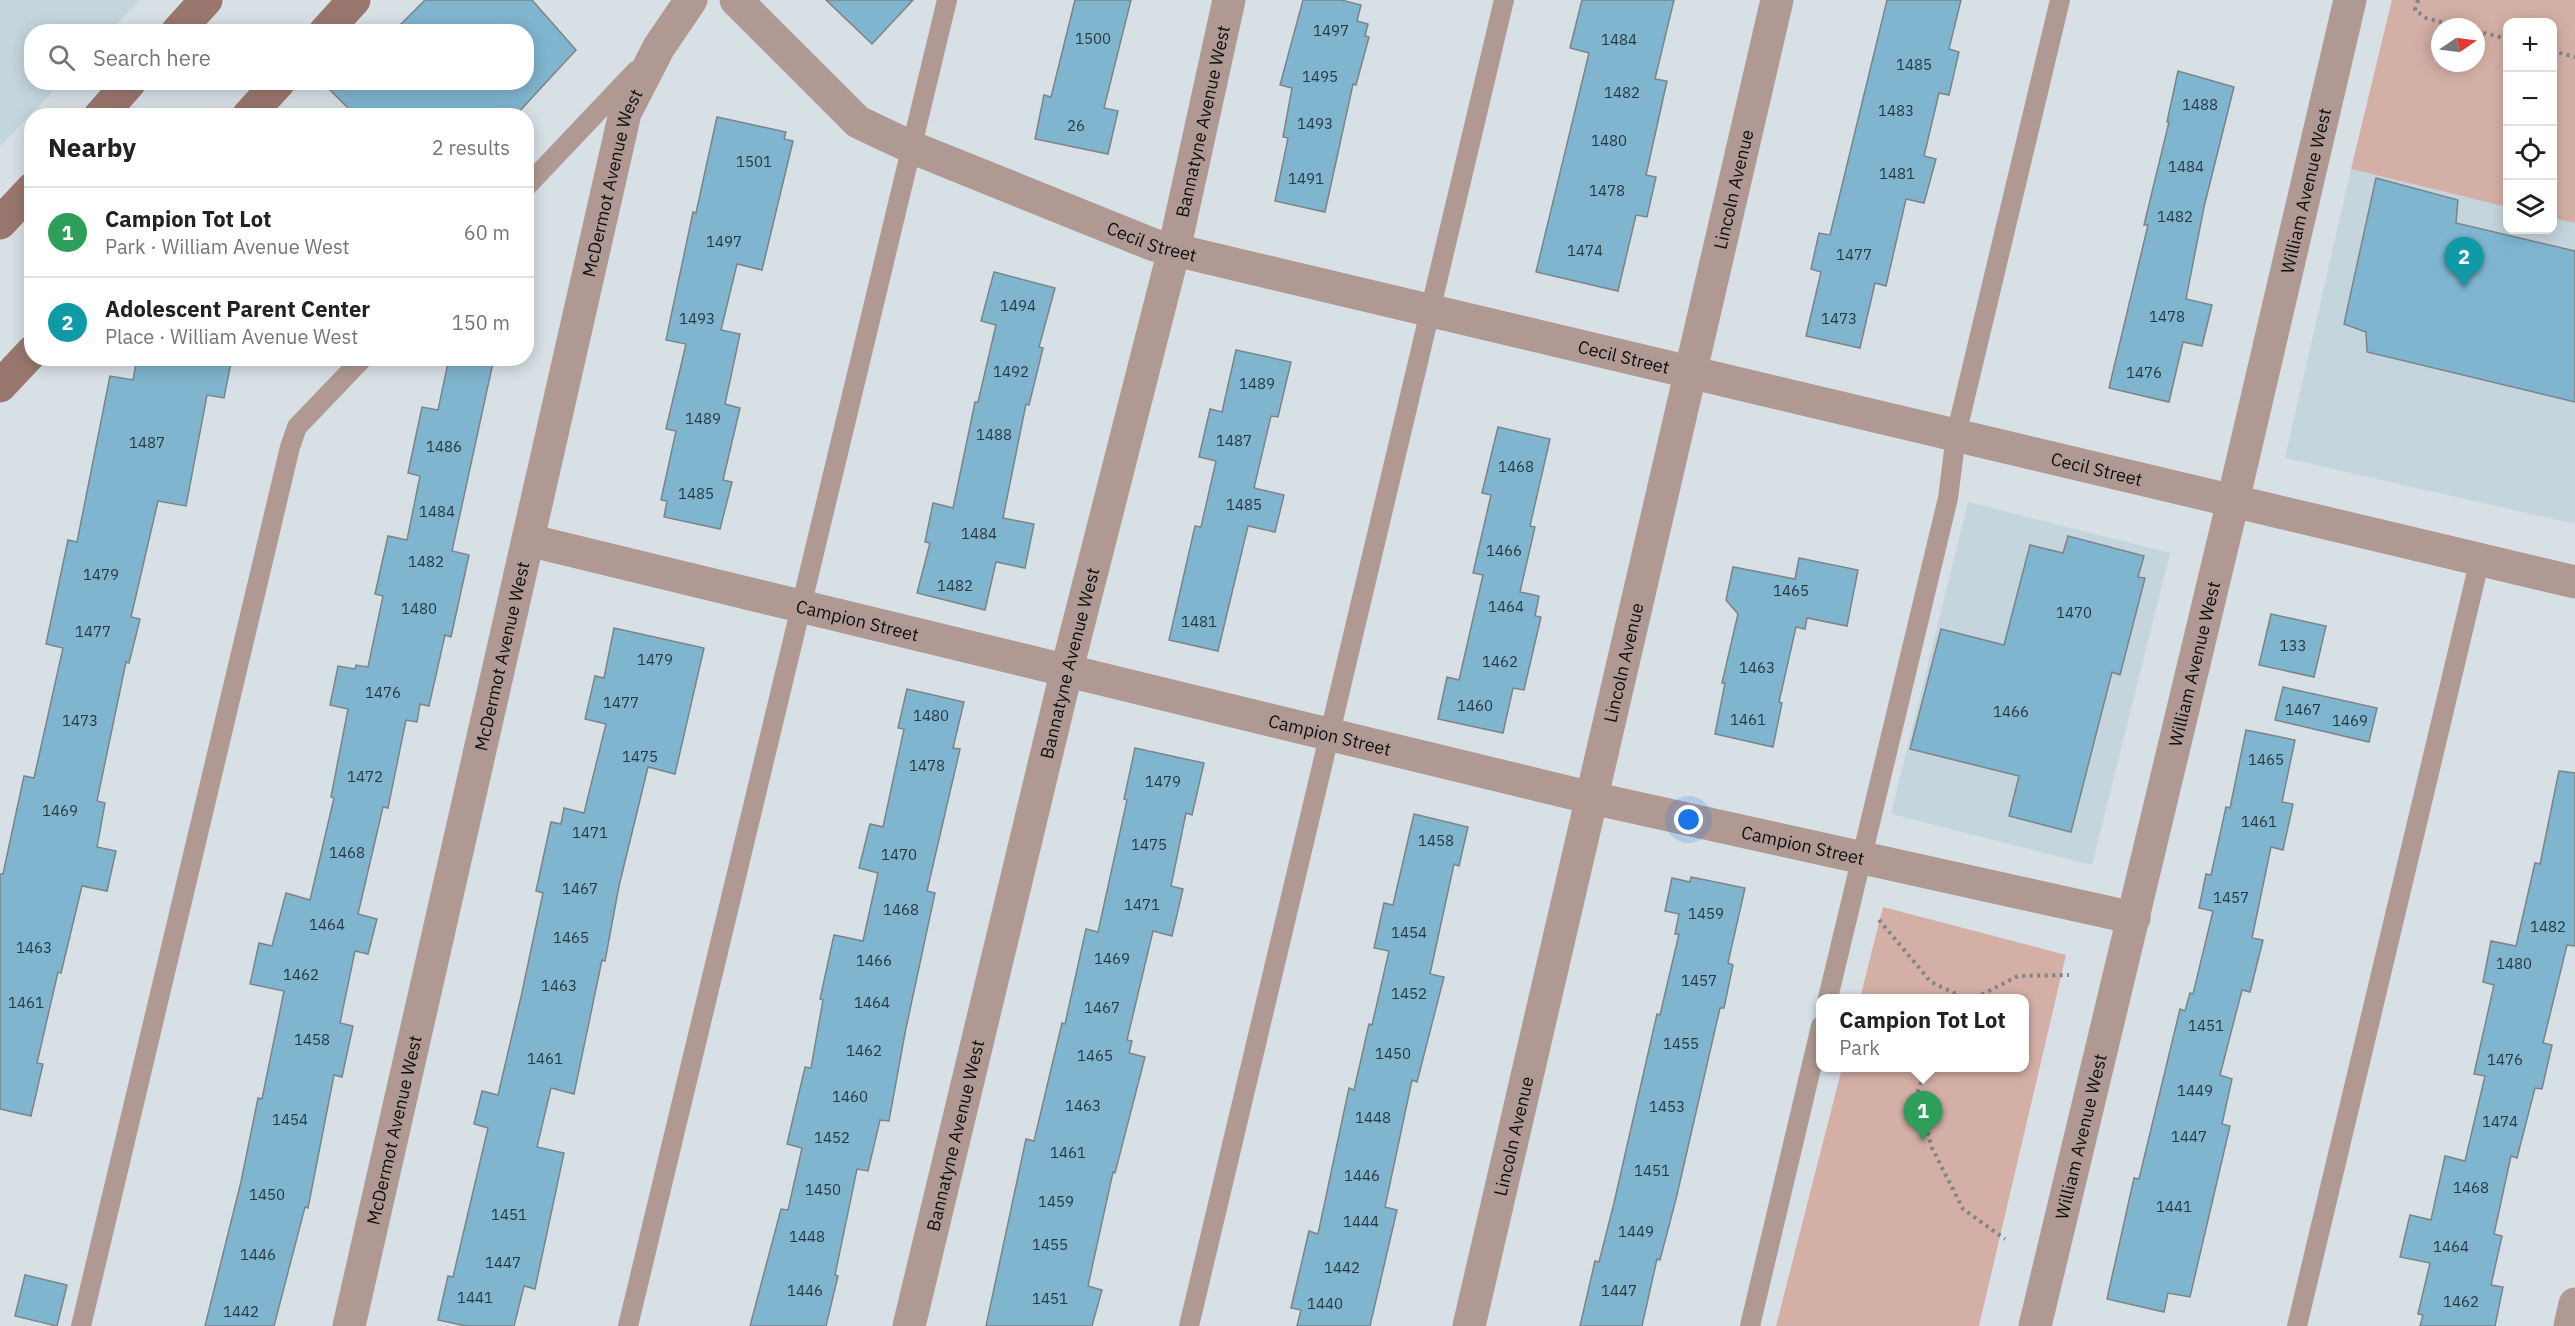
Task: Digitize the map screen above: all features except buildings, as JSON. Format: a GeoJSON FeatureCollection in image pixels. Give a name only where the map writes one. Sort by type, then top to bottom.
{"type":"FeatureCollection","features":[{"type":"Feature","properties":{"kind":"main road"},"geometry":{"type":"LineString","coordinates":[[184,24],[206,0]]}},
{"type":"Feature","properties":{"kind":"main road"},"geometry":{"type":"LineString","coordinates":[[333,24],[354,0]]}},
{"type":"Feature","properties":{"kind":"main road"},"geometry":{"type":"LineString","coordinates":[[107,108],[123,90]]}},
{"type":"Feature","properties":{"kind":"main road"},"geometry":{"type":"LineString","coordinates":[[255,108],[272,90]]}},
{"type":"Feature","properties":{"kind":"main road"},"geometry":{"type":"LineString","coordinates":[[0,223],[24,198]]}},
{"type":"Feature","properties":{"kind":"main road"},"geometry":{"type":"LineString","coordinates":[[0,386],[24,360]]}},
{"type":"Feature","properties":{"kind":"street","name":"McDermot Avenue West"},"geometry":{"type":"LineString","coordinates":[[349,1326],[625,113],[659,47],[691,0]]}},
{"type":"Feature","properties":{"kind":"street","name":"Cecil Street"},"geometry":{"type":"LineString","coordinates":[[736,0],[858,122],[911,147],[1145,241],[1174,250],[2575,582]]}},
{"type":"Feature","properties":{"kind":"street","name":"Bannatyne Avenue West"},"geometry":{"type":"LineString","coordinates":[[909,1326],[1068,669],[1174,250],[1229,0]]}},
{"type":"Feature","properties":{"kind":"street","name":"Lincoln Avenue"},"geometry":{"type":"LineString","coordinates":[[1469,1326],[1777,0]]}},
{"type":"Feature","properties":{"kind":"street","name":"William Avenue West"},"geometry":{"type":"LineString","coordinates":[[2034,1326],[2134,918],[2350,0]]}},
{"type":"Feature","properties":{"kind":"street","name":"Campion Street"},"geometry":{"type":"LineString","coordinates":[[528,540],[1068,669],[1328,735],[1592,798],[2134,918]]}},
{"type":"Feature","properties":{"kind":"street"},"geometry":{"type":"LineString","coordinates":[[2570,1326],[2575,1304]]}},
{"type":"Feature","properties":{"kind":"lane"},"geometry":{"type":"LineString","coordinates":[[628,1326],[947,0]]}},
{"type":"Feature","properties":{"kind":"lane"},"geometry":{"type":"LineString","coordinates":[[1189,1326],[1328,735],[1432,311],[1504,0]]}},
{"type":"Feature","properties":{"kind":"lane"},"geometry":{"type":"LineString","coordinates":[[1829,994],[1948,498],[1956,435],[2060,0]]}},
{"type":"Feature","properties":{"kind":"lane"},"geometry":{"type":"LineString","coordinates":[[534,179],[659,47]]}},
{"type":"Feature","properties":{"kind":"lane"},"geometry":{"type":"LineString","coordinates":[[81,1326],[290,447],[297,427],[355,366]]}},
{"type":"Feature","properties":{"kind":"lane"},"geometry":{"type":"LineString","coordinates":[[2297,1326],[2480,559]]}},
{"type":"Feature","properties":{"kind":"lane"},"geometry":{"type":"LineString","coordinates":[[1750,1326],[1816,1047]]}},
{"type":"Feature","properties":{"kind":"path"},"geometry":{"type":"LineString","coordinates":[[2418,0],[2415,10],[2431,19]]}},
{"type":"Feature","properties":{"kind":"path"},"geometry":{"type":"LineString","coordinates":[[2485,33],[2503,38]]}},
{"type":"Feature","properties":{"kind":"path"},"geometry":{"type":"LineString","coordinates":[[2557,52],[2575,57]]}},
{"type":"Feature","properties":{"kind":"path"},"geometry":{"type":"LineString","coordinates":[[1874,914],[1931,982],[1955,994]]}},
{"type":"Feature","properties":{"kind":"path"},"geometry":{"type":"LineString","coordinates":[[1984,994],[2018,976],[2069,975]]}},
{"type":"Feature","properties":{"kind":"path"},"geometry":{"type":"LineString","coordinates":[[1925,1072],[1917,1094],[1932,1148],[1963,1209],[2005,1239]]}},
{"type":"Feature","properties":{"kind":"shaded area"},"geometry":{"type":"Polygon","coordinates":[[[0,0],[140,0],[117,24],[24,24],[24,90],[54,90],[37,108],[24,108],[24,121],[0,146],[0,0]]]}},
{"type":"Feature","properties":{"kind":"shaded area"},"geometry":{"type":"Polygon","coordinates":[[[2392,0],[2575,0],[2575,223],[2557,219],[2557,18],[2503,18],[2503,206],[2351,169],[2392,0]]]}},
{"type":"Feature","properties":{"kind":"shaded area"},"geometry":{"type":"Polygon","coordinates":[[[2351,169],[2503,206],[2503,234],[2557,234],[2557,219],[2575,223],[2575,524],[2285,458],[2351,169]]]}},
{"type":"Feature","properties":{"kind":"shaded area"},"geometry":{"type":"Polygon","coordinates":[[[1968,502],[2170,553],[2092,865],[1891,814],[1968,502]]]}},
{"type":"Feature","properties":{"kind":"shaded area"},"geometry":{"type":"Polygon","coordinates":[[[1883,907],[2066,955],[1979,1326],[1776,1326],[1841,1072],[2029,1072],[2029,994],[1861,994],[1883,907]]]}},
{"type":"Feature","properties":{"kind":"place","name":"Adolescent Parent Center"},"geometry":{"type":"Point","coordinates":[2464,287]}},
{"type":"Feature","properties":{"kind":"place","name":"Campion Tot Lot"},"geometry":{"type":"Point","coordinates":[1923,1141]}}]}
